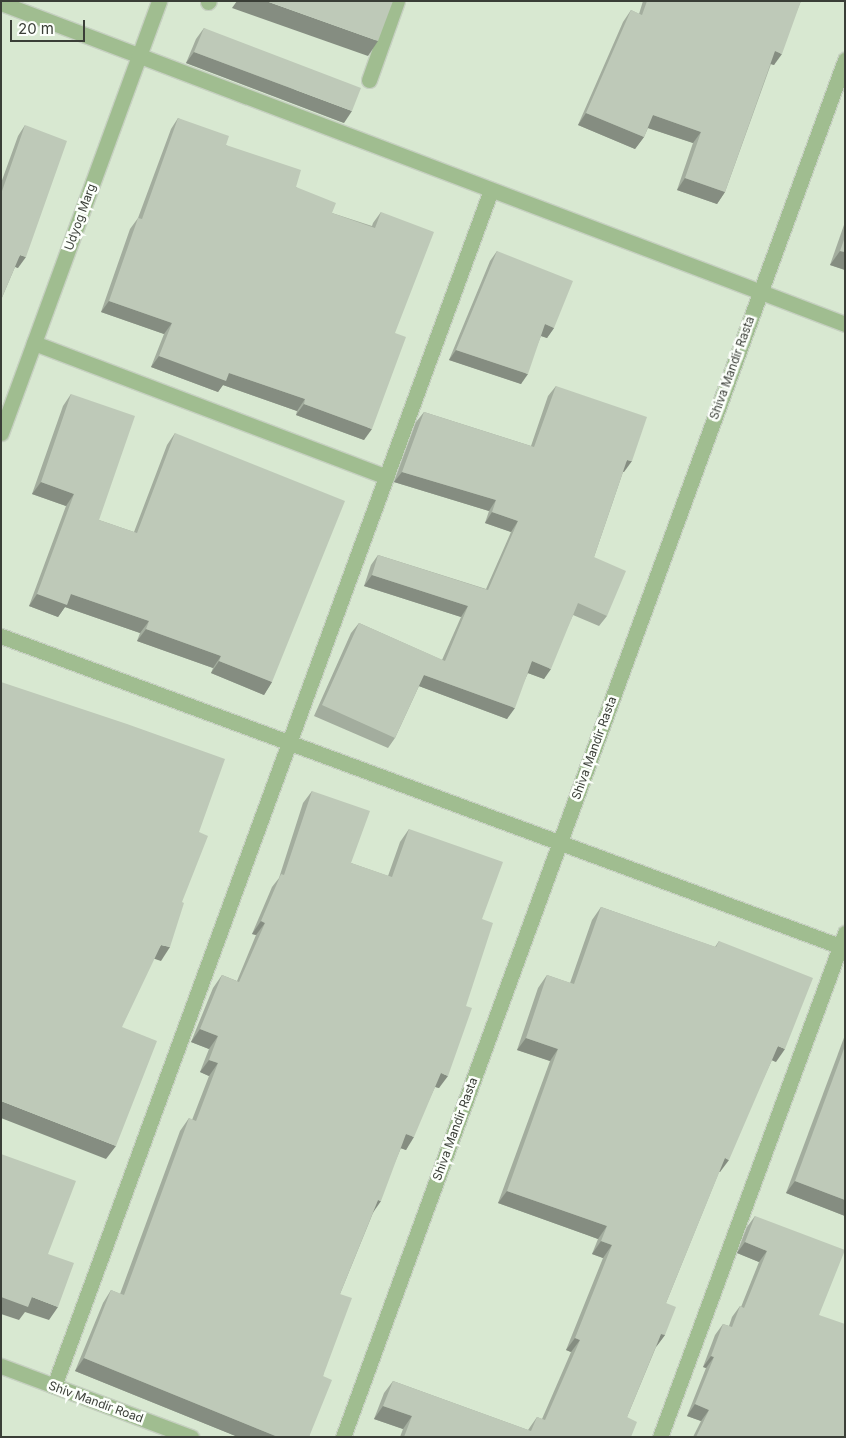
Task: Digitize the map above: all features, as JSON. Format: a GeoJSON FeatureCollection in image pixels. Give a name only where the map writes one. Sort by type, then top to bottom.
{"type":"FeatureCollection","features":[{"type":"Feature","properties":{"kind":"street","name":"Udyog Marg"},"geometry":{"type":"LineString","coordinates":[[1,433],[160,1]]}},
{"type":"Feature","properties":{"kind":"street"},"geometry":{"type":"LineString","coordinates":[[369,80],[397,1]]}},
{"type":"Feature","properties":{"kind":"street"},"geometry":{"type":"LineString","coordinates":[[1,3],[845,324]]}},
{"type":"Feature","properties":{"kind":"street","name":"Shiva Mandir Rasta"},"geometry":{"type":"LineString","coordinates":[[342,1437],[845,60]]}},
{"type":"Feature","properties":{"kind":"street"},"geometry":{"type":"LineString","coordinates":[[54,1386],[491,190]]}},
{"type":"Feature","properties":{"kind":"street"},"geometry":{"type":"LineString","coordinates":[[34,344],[386,477]]}},
{"type":"Feature","properties":{"kind":"street"},"geometry":{"type":"LineString","coordinates":[[1,636],[559,843],[843,942],[660,1437]]}},
{"type":"Feature","properties":{"kind":"street","name":"Shiv Mandir Road"},"geometry":{"type":"LineString","coordinates":[[1,1366],[191,1437]]}},
{"type":"Feature","properties":{"kind":"shaded area"},"geometry":{"type":"Polygon","coordinates":[[[1,1],[845,1],[845,1437],[1,1437],[1,1]]]}},
{"type":"Feature","properties":{"kind":"building"},"geometry":{"type":"Polygon","coordinates":[[[266,1],[393,1],[378,41],[266,1]]]}},
{"type":"Feature","properties":{"kind":"building"},"geometry":{"type":"Polygon","coordinates":[[[647,1],[801,1],[782,54],[775,51],[725,192],[685,178],[701,132],[653,115],[644,137],[586,113],[631,10],[642,15],[647,1]]]}},
{"type":"Feature","properties":{"kind":"building"},"geometry":{"type":"Polygon","coordinates":[[[204,28],[361,88],[352,111],[194,52],[204,28]]]}},
{"type":"Feature","properties":{"kind":"building"},"geometry":{"type":"Polygon","coordinates":[[[178,118],[229,136],[226,145],[301,170],[296,187],[336,203],[332,213],[375,228],[381,212],[434,232],[395,333],[406,337],[372,429],[304,404],[305,399],[229,373],[226,381],[159,356],[172,323],[109,301],[138,218],[142,219],[178,118]]]}},
{"type":"Feature","properties":{"kind":"building"},"geometry":{"type":"Polygon","coordinates":[[[25,125],[67,141],[26,257],[20,255],[1,300],[1,194],[25,125]]]}},
{"type":"Feature","properties":{"kind":"building"},"geometry":{"type":"Polygon","coordinates":[[[845,237],[845,252],[840,251],[845,237]]]}},
{"type":"Feature","properties":{"kind":"building"},"geometry":{"type":"Polygon","coordinates":[[[497,251],[573,281],[554,328],[545,324],[528,374],[456,350],[497,251]]]}},
{"type":"Feature","properties":{"kind":"building"},"geometry":{"type":"Polygon","coordinates":[[[556,386],[647,417],[632,461],[627,460],[594,557],[626,571],[607,616],[578,603],[551,669],[532,661],[515,708],[424,675],[395,738],[322,705],[359,623],[445,661],[468,606],[372,575],[378,555],[488,590],[518,521],[492,512],[496,500],[402,472],[424,412],[534,447],[556,386]]]}},
{"type":"Feature","properties":{"kind":"building"},"geometry":{"type":"Polygon","coordinates":[[[71,394],[135,416],[99,520],[137,533],[175,433],[345,501],[272,682],[219,661],[221,656],[146,629],[149,621],[71,594],[67,605],[37,594],[74,494],[41,482],[71,394]]]}},
{"type":"Feature","properties":{"kind":"building"},"geometry":{"type":"Polygon","coordinates":[[[1,682],[225,759],[199,832],[208,836],[182,902],[184,903],[170,947],[161,945],[122,1027],[157,1041],[116,1146],[1,1101],[1,682]]]}},
{"type":"Feature","properties":{"kind":"building"},"geometry":{"type":"Polygon","coordinates":[[[312,791],[370,811],[351,863],[392,877],[409,829],[503,862],[482,919],[493,923],[466,1006],[472,1008],[448,1076],[441,1073],[414,1137],[406,1134],[381,1201],[378,1200],[340,1294],[352,1298],[323,1376],[332,1380],[309,1437],[278,1437],[84,1358],[111,1290],[124,1295],[189,1118],[196,1121],[218,1063],[209,1060],[218,1036],[200,1029],[222,975],[239,982],[265,923],[261,921],[281,874],[284,875],[312,791]]]}},
{"type":"Feature","properties":{"kind":"building"},"geometry":{"type":"Polygon","coordinates":[[[601,907],[716,947],[719,941],[813,978],[785,1049],[778,1046],[729,1160],[725,1158],[666,1303],[676,1307],[665,1335],[661,1334],[627,1417],[637,1422],[631,1437],[404,1437],[412,1416],[383,1406],[393,1381],[531,1431],[537,1417],[545,1420],[580,1340],[575,1338],[612,1245],[601,1241],[607,1226],[507,1191],[558,1049],[526,1038],[547,975],[574,984],[601,907]]]}},
{"type":"Feature","properties":{"kind":"building"},"geometry":{"type":"Polygon","coordinates":[[[845,1046],[845,1200],[795,1181],[845,1046]]]}},
{"type":"Feature","properties":{"kind":"building"},"geometry":{"type":"Polygon","coordinates":[[[1,1154],[76,1181],[48,1254],[74,1263],[58,1307],[32,1297],[28,1307],[1,1297],[1,1154]]]}},
{"type":"Feature","properties":{"kind":"building"},"geometry":{"type":"Polygon","coordinates":[[[755,1216],[845,1250],[819,1315],[845,1324],[845,1437],[696,1437],[709,1410],[695,1404],[714,1357],[711,1356],[723,1324],[732,1327],[740,1306],[744,1308],[767,1251],[745,1242],[755,1216]]]}}]}
